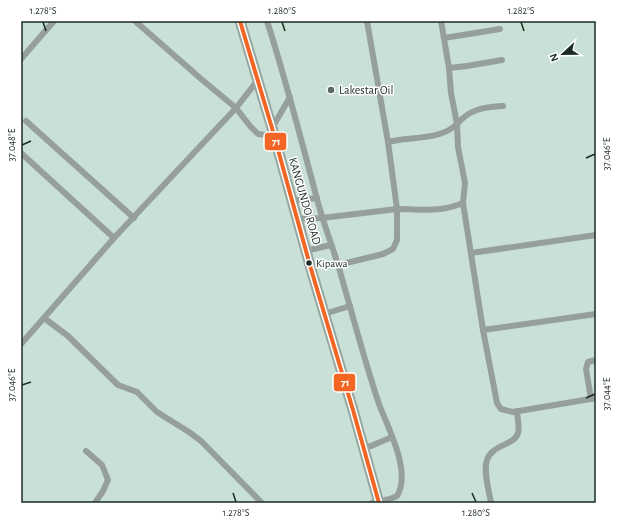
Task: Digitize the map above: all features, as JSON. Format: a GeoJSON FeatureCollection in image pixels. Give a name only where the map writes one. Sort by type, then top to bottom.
{"type":"FeatureCollection","features":[{"type":"Feature","properties":{"kind":"highway","name":"KANGUNDO ROAD"},"geometry":{"type":"LineString","coordinates":[[240,21],[305,251],[364,447],[376,502]]}},
{"type":"Feature","properties":{"kind":"street"},"geometry":{"type":"LineString","coordinates":[[21,59],[54,21]]}},
{"type":"Feature","properties":{"kind":"street"},"geometry":{"type":"LineString","coordinates":[[135,21],[194,74],[236,108],[258,134],[272,132],[290,97]]}},
{"type":"Feature","properties":{"kind":"street"},"geometry":{"type":"LineString","coordinates":[[267,21],[290,97],[322,218],[338,266],[372,384],[400,462],[401,485],[397,496],[376,502]]}},
{"type":"Feature","properties":{"kind":"street"},"geometry":{"type":"LineString","coordinates":[[338,266],[383,254],[393,249],[397,240],[396,209],[388,142],[367,21]]}},
{"type":"Feature","properties":{"kind":"street"},"geometry":{"type":"LineString","coordinates":[[441,21],[457,124],[458,147],[465,183],[463,203],[483,330],[497,403],[501,410],[507,412],[594,399],[586,369],[588,362],[596,360]]}},
{"type":"Feature","properties":{"kind":"street"},"geometry":{"type":"LineString","coordinates":[[444,38],[500,29]]}},
{"type":"Feature","properties":{"kind":"street"},"geometry":{"type":"LineString","coordinates":[[449,68],[502,60]]}},
{"type":"Feature","properties":{"kind":"street"},"geometry":{"type":"LineString","coordinates":[[21,344],[114,238],[236,108],[257,81]]}},
{"type":"Feature","properties":{"kind":"street"},"geometry":{"type":"LineString","coordinates":[[388,142],[444,133],[451,130],[463,116],[471,112],[490,107],[504,106]]}},
{"type":"Feature","properties":{"kind":"street"},"geometry":{"type":"LineString","coordinates":[[26,121],[134,218]]}},
{"type":"Feature","properties":{"kind":"street"},"geometry":{"type":"LineString","coordinates":[[21,153],[114,238]]}},
{"type":"Feature","properties":{"kind":"street"},"geometry":{"type":"LineString","coordinates":[[291,201],[317,198]]}},
{"type":"Feature","properties":{"kind":"street"},"geometry":{"type":"LineString","coordinates":[[297,219],[322,218],[396,209],[440,210],[451,208],[463,203]]}},
{"type":"Feature","properties":{"kind":"street"},"geometry":{"type":"LineString","coordinates":[[471,253],[596,235]]}},
{"type":"Feature","properties":{"kind":"street"},"geometry":{"type":"LineString","coordinates":[[305,251],[331,245]]}},
{"type":"Feature","properties":{"kind":"street"},"geometry":{"type":"LineString","coordinates":[[324,314],[350,306]]}},
{"type":"Feature","properties":{"kind":"street"},"geometry":{"type":"LineString","coordinates":[[483,330],[596,314]]}},
{"type":"Feature","properties":{"kind":"street"},"geometry":{"type":"LineString","coordinates":[[44,318],[68,336],[118,385],[137,392],[157,412],[201,441],[262,503]]}},
{"type":"Feature","properties":{"kind":"street"},"geometry":{"type":"LineString","coordinates":[[491,503],[487,480],[486,461],[490,453],[497,447],[515,438],[518,432],[517,411]]}},
{"type":"Feature","properties":{"kind":"street"},"geometry":{"type":"LineString","coordinates":[[364,447],[371,446],[392,437]]}},
{"type":"Feature","properties":{"kind":"street"},"geometry":{"type":"LineString","coordinates":[[86,451],[102,465],[108,480],[95,503]]}},
{"type":"Feature","properties":{"kind":"transit line","name":"71"},"geometry":{"type":"LineString","coordinates":[[240,21],[379,503]]}},
{"type":"Feature","properties":{"kind":"place","name":"Lakestar Oil"},"geometry":{"type":"Point","coordinates":[331,90]}},
{"type":"Feature","properties":{"kind":"place","name":"Kipawa"},"geometry":{"type":"Point","coordinates":[309,263]}}]}
